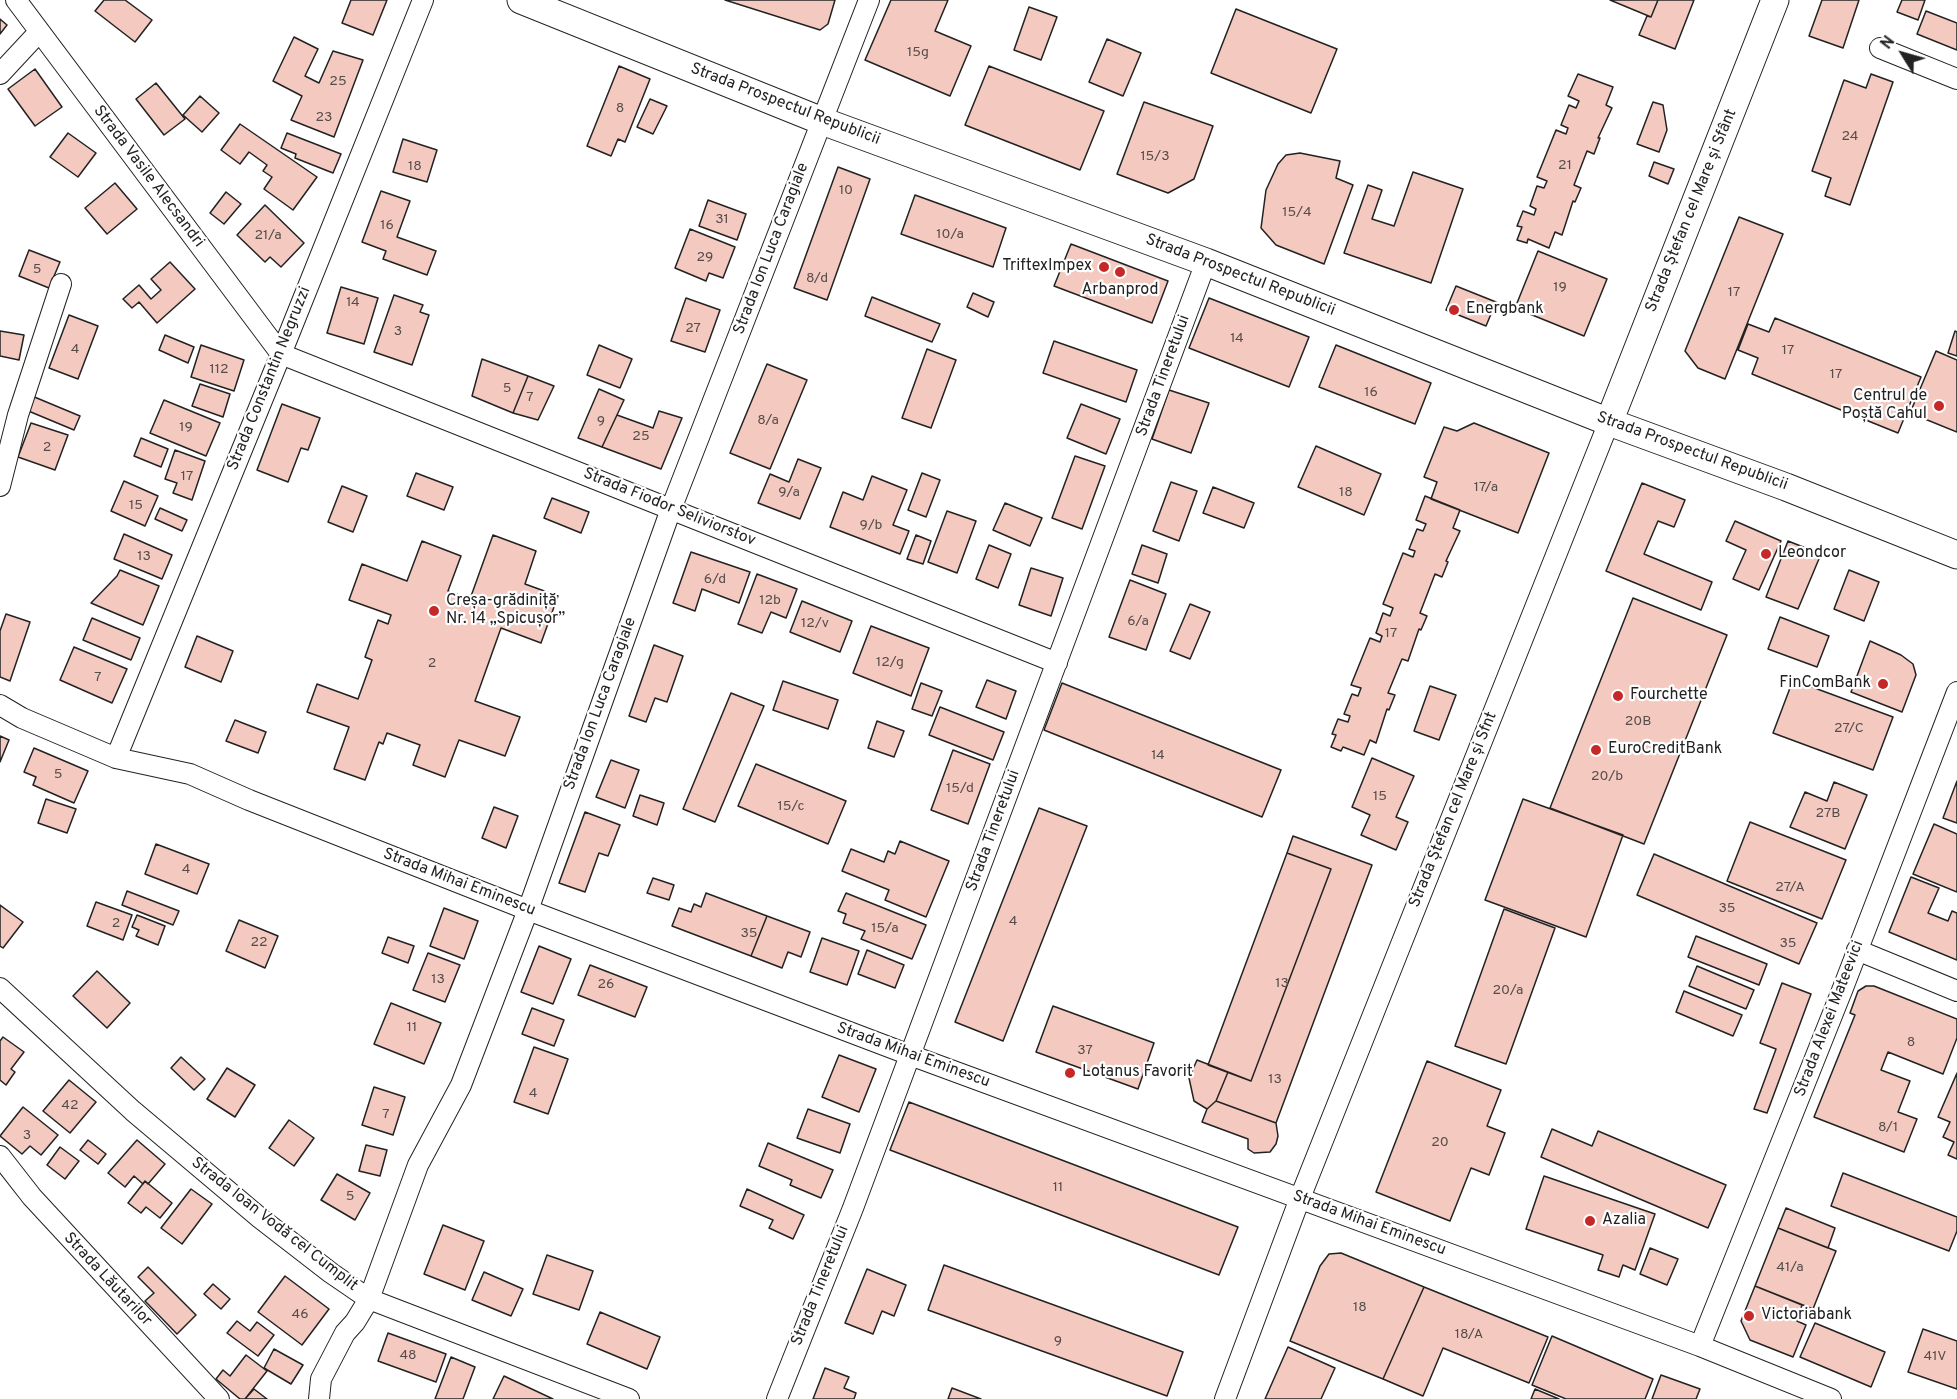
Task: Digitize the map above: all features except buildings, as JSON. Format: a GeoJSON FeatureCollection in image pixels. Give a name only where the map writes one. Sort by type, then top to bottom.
{"type":"FeatureCollection","features":[{"type":"Feature","properties":{"kind":"main road","name":"Strada Prospectul Republicii"},"geometry":{"type":"LineString","coordinates":[[521,0],[822,121],[1206,262],[1609,422],[1786,487],[1957,555]]}},
{"type":"Feature","properties":{"kind":"main road","name":"Strada Ștefan cel Mare și Sfânt"},"geometry":{"type":"LineString","coordinates":[[1609,422],[1775,0]]}},
{"type":"Feature","properties":{"kind":"street","name":"Strada Vasile Alecsandri"},"geometry":{"type":"LineString","coordinates":[[16,0],[281,354]]}},
{"type":"Feature","properties":{"kind":"street","name":"Strada Constantin Negruzzi"},"geometry":{"type":"LineString","coordinates":[[116,758],[423,0]]}},
{"type":"Feature","properties":{"kind":"street","name":"Strada Ion Luca Caragiale"},"geometry":{"type":"LineString","coordinates":[[319,1399],[321,1379],[333,1355],[369,1299],[418,1165],[461,1085],[528,910],[671,509],[869,0]]}},
{"type":"Feature","properties":{"kind":"street"},"geometry":{"type":"LineString","coordinates":[[0,74],[39,32]]}},
{"type":"Feature","properties":{"kind":"street"},"geometry":{"type":"LineString","coordinates":[[1880,48],[1957,79]]}},
{"type":"Feature","properties":{"kind":"street","name":"Strada Tineretului"},"geometry":{"type":"LineString","coordinates":[[777,1399],[853,1208],[1206,262]]}},
{"type":"Feature","properties":{"kind":"street"},"geometry":{"type":"LineString","coordinates":[[0,486],[18,415],[61,284]]}},
{"type":"Feature","properties":{"kind":"street","name":"Strada Fiodor Seliviorstov"},"geometry":{"type":"LineString","coordinates":[[281,354],[1057,663]]}},
{"type":"Feature","properties":{"kind":"street","name":"Strada Ștefan cel Mare și Sfnt"},"geometry":{"type":"LineString","coordinates":[[1300,1198],[1609,422]]}},
{"type":"Feature","properties":{"kind":"street","name":"Strada Alexei Mateevici"},"geometry":{"type":"LineString","coordinates":[[1700,1346],[1957,692]]}},
{"type":"Feature","properties":{"kind":"street","name":"Strada Mihai Eminescu"},"geometry":{"type":"LineString","coordinates":[[0,705],[22,718],[116,758],[190,774],[249,800],[528,910],[910,1055],[1700,1346],[1831,1399]]}},
{"type":"Feature","properties":{"kind":"street"},"geometry":{"type":"LineString","coordinates":[[1857,950],[1957,991]]}},
{"type":"Feature","properties":{"kind":"street","name":"Strada Ioan Vodă cel Cumplit"},"geometry":{"type":"LineString","coordinates":[[0,987],[142,1118],[260,1218],[369,1299],[629,1399]]}},
{"type":"Feature","properties":{"kind":"street","name":"Strada Lăutarilor"},"geometry":{"type":"LineString","coordinates":[[0,1156],[32,1197],[219,1399]]}},
{"type":"Feature","properties":{"kind":"street"},"geometry":{"type":"LineString","coordinates":[[1225,1399],[1300,1198]]}},
{"type":"Feature","properties":{"kind":"place","name":"TriftexImpex"},"geometry":{"type":"Point","coordinates":[1104,267]}},
{"type":"Feature","properties":{"kind":"place","name":"Arbanprod"},"geometry":{"type":"Point","coordinates":[1120,272]}},
{"type":"Feature","properties":{"kind":"place","name":"Energbank"},"geometry":{"type":"Point","coordinates":[1454,310]}},
{"type":"Feature","properties":{"kind":"place","name":"Centrul de Poștă Cahul"},"geometry":{"type":"Point","coordinates":[1939,406]}},
{"type":"Feature","properties":{"kind":"place","name":"Leondcor"},"geometry":{"type":"Point","coordinates":[1766,554]}},
{"type":"Feature","properties":{"kind":"place","name":"Creșa-grădiniță Nr. 14 „Spicușor”"},"geometry":{"type":"Point","coordinates":[434,611]}},
{"type":"Feature","properties":{"kind":"place","name":"FinComBank"},"geometry":{"type":"Point","coordinates":[1883,684]}},
{"type":"Feature","properties":{"kind":"place","name":"Fourchette"},"geometry":{"type":"Point","coordinates":[1618,696]}},
{"type":"Feature","properties":{"kind":"place","name":"EuroCreditBank"},"geometry":{"type":"Point","coordinates":[1596,750]}},
{"type":"Feature","properties":{"kind":"place","name":"Lotanus Favorit"},"geometry":{"type":"Point","coordinates":[1070,1073]}},
{"type":"Feature","properties":{"kind":"place","name":"Azalia"},"geometry":{"type":"Point","coordinates":[1590,1221]}},
{"type":"Feature","properties":{"kind":"place","name":"Victoriabank"},"geometry":{"type":"Point","coordinates":[1749,1316]}}]}
